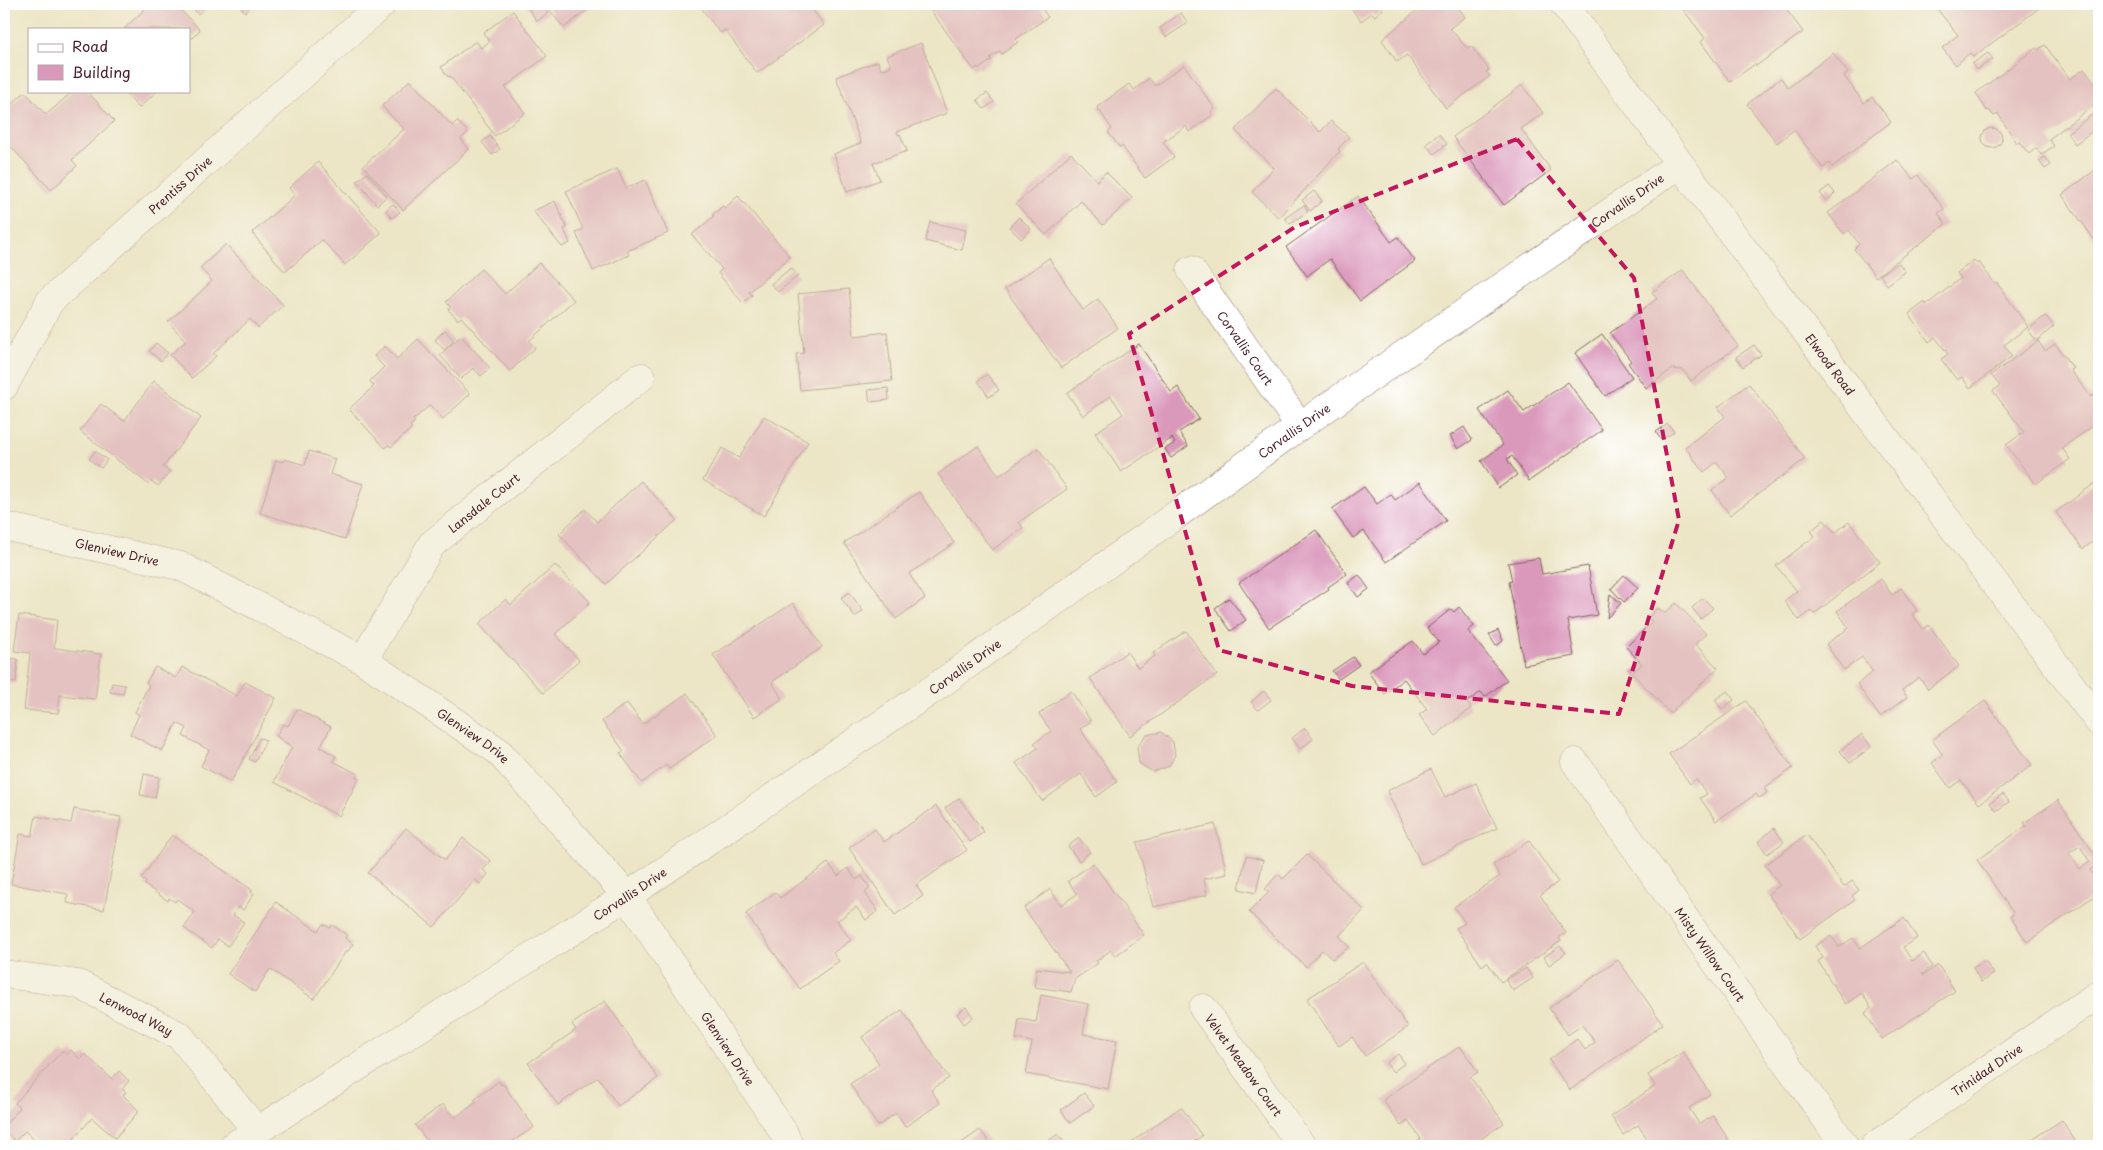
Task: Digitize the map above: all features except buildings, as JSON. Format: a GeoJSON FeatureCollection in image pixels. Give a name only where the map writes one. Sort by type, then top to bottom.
{"type":"FeatureCollection","features":[{"type":"Feature","properties":{"kind":"street","name":"Prentiss Drive"},"geometry":{"type":"LineString","coordinates":[[4,386],[50,301],[382,4]]}},
{"type":"Feature","properties":{"kind":"street","name":"Elwood Road"},"geometry":{"type":"LineString","coordinates":[[1564,4],[1680,164],[2099,722]]}},
{"type":"Feature","properties":{"kind":"street","name":"Corvallis Drive"},"geometry":{"type":"LineString","coordinates":[[233,1146],[627,896],[929,692],[1300,426],[1680,164]]}},
{"type":"Feature","properties":{"kind":"street","name":"Corvallis Court"},"geometry":{"type":"LineString","coordinates":[[1191,270],[1300,426]]}},
{"type":"Feature","properties":{"kind":"street","name":"Lansdale Court"},"geometry":{"type":"LineString","coordinates":[[363,660],[432,544],[641,377]]}},
{"type":"Feature","properties":{"kind":"street","name":"Glenview Drive"},"geometry":{"type":"LineString","coordinates":[[4,526],[180,566],[363,660],[498,751],[627,896],[784,1133],[789,1146]]}},
{"type":"Feature","properties":{"kind":"street","name":"Misty Willow Court"},"geometry":{"type":"LineString","coordinates":[[1575,762],[1845,1146]]}},
{"type":"Feature","properties":{"kind":"street","name":"Lenwood Way"},"geometry":{"type":"LineString","coordinates":[[4,974],[78,984],[180,1036],[256,1130]]}},
{"type":"Feature","properties":{"kind":"street","name":"Trinidad Drive"},"geometry":{"type":"LineString","coordinates":[[1874,1146],[2099,994]]}},
{"type":"Feature","properties":{"kind":"street","name":"Velvet Meadow Court"},"geometry":{"type":"LineString","coordinates":[[1203,1008],[1302,1146]]}},
{"type":"Feature","properties":{"kind":"highlighted area"},"geometry":{"type":"Polygon","coordinates":[[[1517,139],[1634,278],[1679,520],[1619,714],[1352,686],[1219,650],[1129,334],[1295,227],[1517,139]]]}}]}
